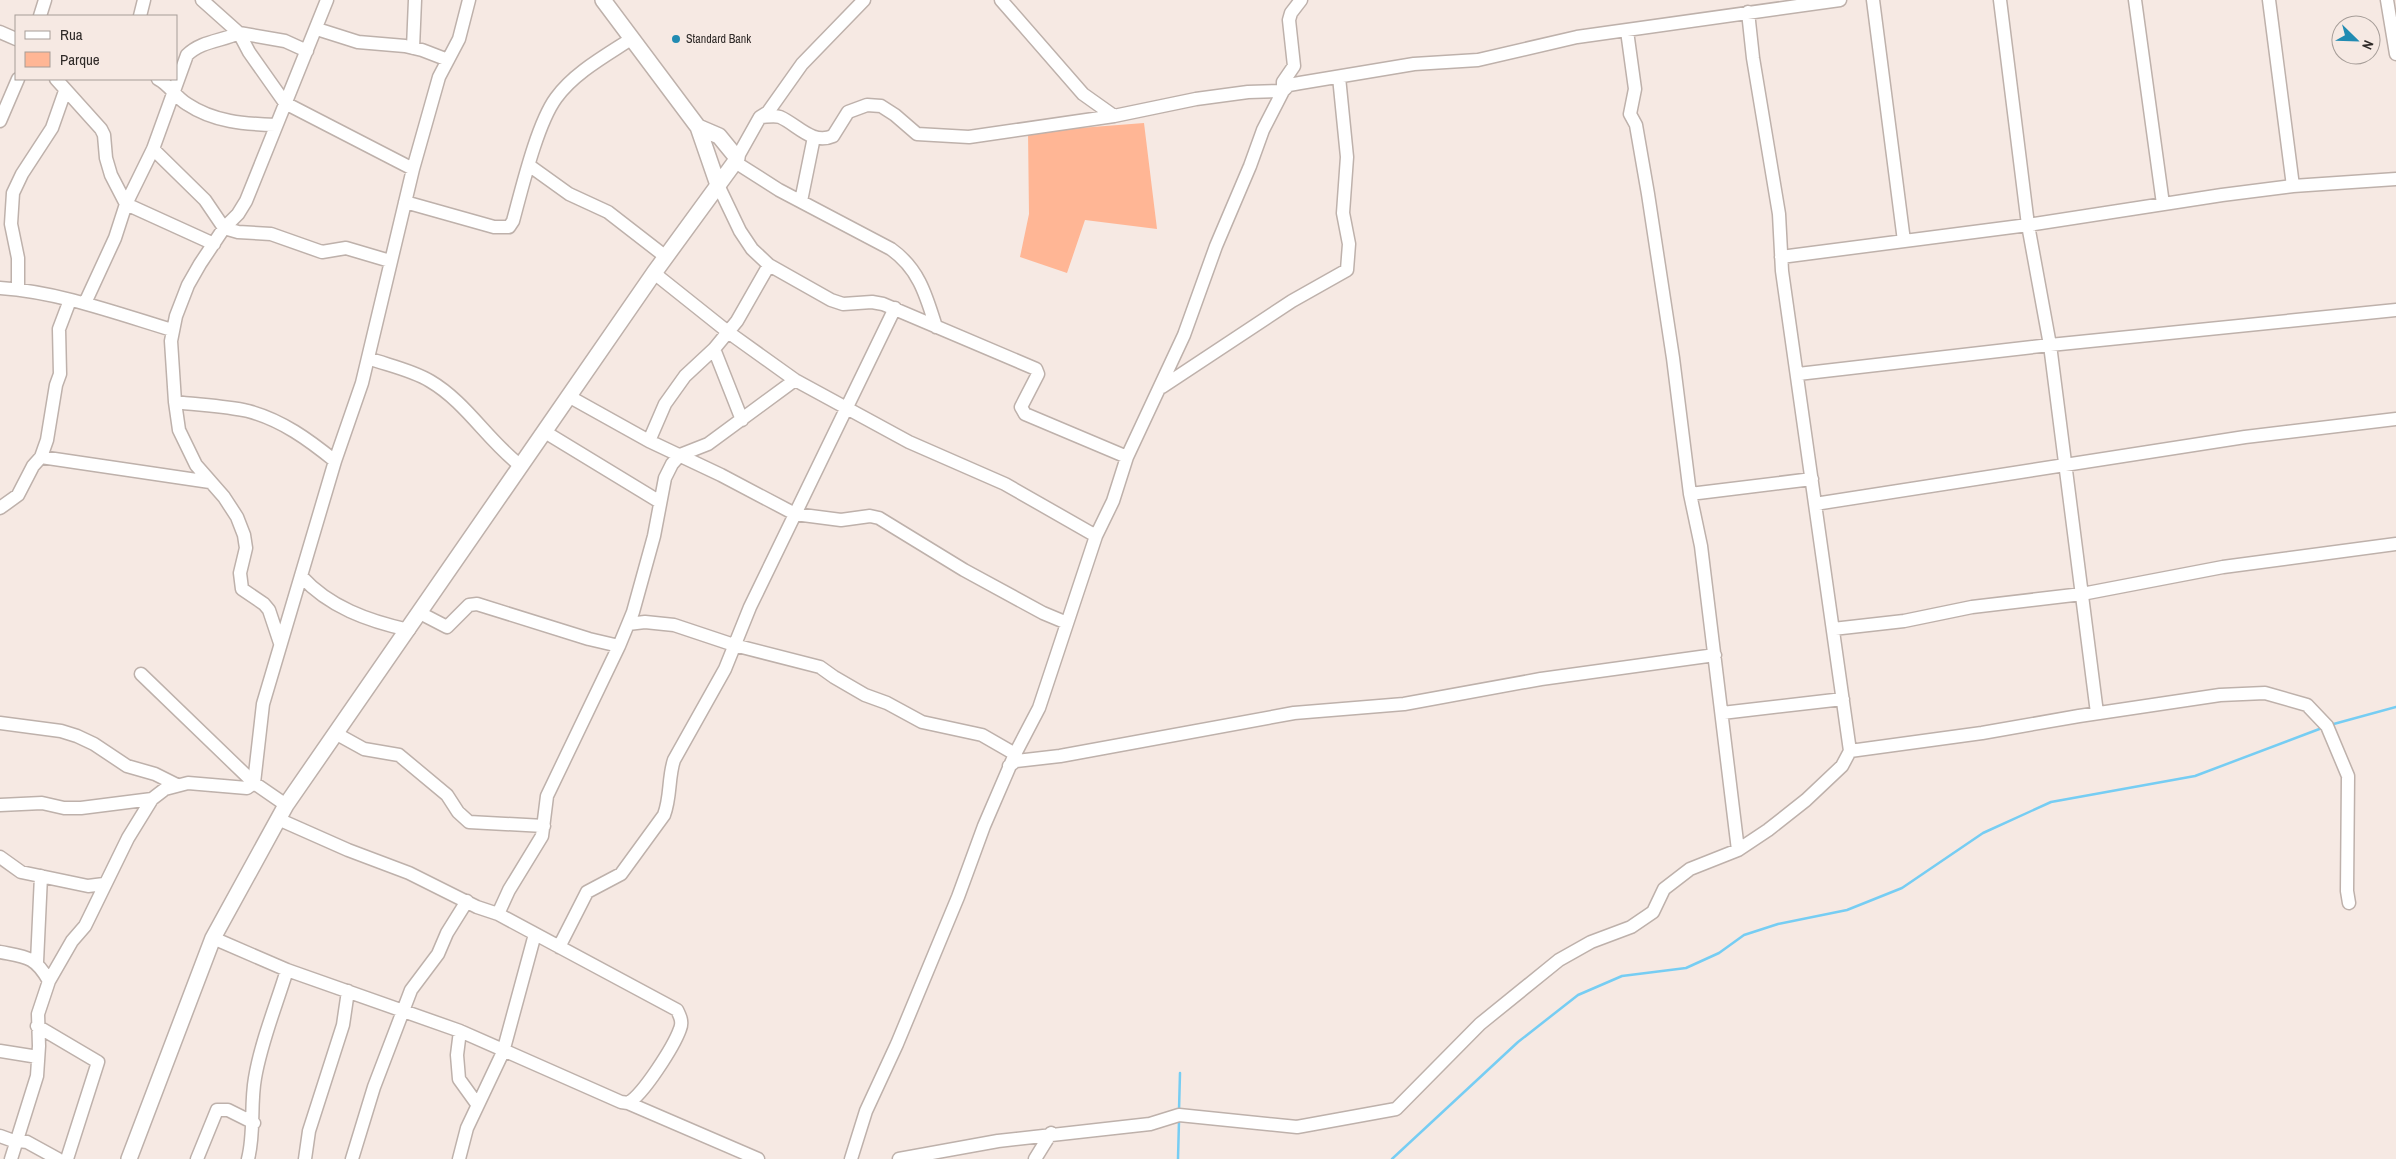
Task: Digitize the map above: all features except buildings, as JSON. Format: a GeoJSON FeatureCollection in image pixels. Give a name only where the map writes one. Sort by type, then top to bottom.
{"type":"FeatureCollection","features":[{"type":"Feature","properties":{"kind":"main road"},"geometry":{"type":"LineString","coordinates":[[603,0],[698,126],[718,185]]}},
{"type":"Feature","properties":{"kind":"main road"},"geometry":{"type":"LineString","coordinates":[[129,1159],[213,938],[286,805],[654,274],[736,160],[719,136],[698,126]]}},
{"type":"Feature","properties":{"kind":"street"},"geometry":{"type":"LineString","coordinates":[[40,15],[45,0]]}},
{"type":"Feature","properties":{"kind":"street"},"geometry":{"type":"LineString","coordinates":[[140,15],[144,0]]}},
{"type":"Feature","properties":{"kind":"street"},"geometry":{"type":"LineString","coordinates":[[202,0],[239,33],[249,52],[285,103],[413,169]]}},
{"type":"Feature","properties":{"kind":"street"},"geometry":{"type":"LineString","coordinates":[[280,642],[269,610],[264,604],[242,589],[240,573],[246,548],[244,535],[224,497],[196,465],[180,430],[176,402],[172,330],[188,285],[224,228],[238,214],[246,201],[317,29],[327,0]]}},
{"type":"Feature","properties":{"kind":"street"},"geometry":{"type":"LineString","coordinates":[[413,48],[415,0]]}},
{"type":"Feature","properties":{"kind":"street"},"geometry":{"type":"LineString","coordinates":[[11,1159],[37,1076],[37,1026],[40,1005],[49,980],[72,941],[85,926],[104,884],[152,799],[165,789],[188,783],[247,788],[254,783],[261,713],[280,642],[368,358],[413,169],[439,77],[459,38],[469,0]]}},
{"type":"Feature","properties":{"kind":"street"},"geometry":{"type":"LineString","coordinates":[[864,0],[816,49],[768,112],[760,117],[736,160],[801,201],[891,249],[905,259],[916,273],[925,291],[936,327]]}},
{"type":"Feature","properties":{"kind":"street"},"geometry":{"type":"LineString","coordinates":[[1001,0],[1083,94],[1114,116]]}},
{"type":"Feature","properties":{"kind":"street"},"geometry":{"type":"LineString","coordinates":[[1283,90],[1283,82],[1295,64],[1291,52],[1289,20],[1291,13],[1301,0]]}},
{"type":"Feature","properties":{"kind":"street"},"geometry":{"type":"LineString","coordinates":[[852,1159],[866,1111],[897,1044],[1009,766],[1039,708],[1096,536],[1113,501],[1127,457],[1161,388],[1195,308],[1213,255],[1263,130],[1283,90],[1288,85],[1414,64],[1478,60],[1577,37],[1840,0]]}},
{"type":"Feature","properties":{"kind":"street"},"geometry":{"type":"LineString","coordinates":[[1873,0],[1904,241]]}},
{"type":"Feature","properties":{"kind":"street"},"geometry":{"type":"LineString","coordinates":[[2000,0],[2028,225],[2050,344],[2064,467],[2097,713]]}},
{"type":"Feature","properties":{"kind":"street"},"geometry":{"type":"LineString","coordinates":[[2135,0],[2163,204]]}},
{"type":"Feature","properties":{"kind":"street"},"geometry":{"type":"LineString","coordinates":[[2269,0],[2293,186]]}},
{"type":"Feature","properties":{"kind":"street"},"geometry":{"type":"LineString","coordinates":[[2387,0],[2396,54]]}},
{"type":"Feature","properties":{"kind":"street"},"geometry":{"type":"LineString","coordinates":[[899,1159],[953,1148],[1052,1134],[1150,1124],[1179,1115],[1298,1127],[1396,1109],[1480,1024],[1559,960],[1591,942],[1631,927],[1653,912],[1664,889],[1690,869],[1738,850],[1806,800],[1842,766],[1850,752],[1781,257],[1779,214],[1756,75],[1748,12]]}},
{"type":"Feature","properties":{"kind":"street"},"geometry":{"type":"LineString","coordinates":[[317,29],[358,42],[413,48],[448,60]]}},
{"type":"Feature","properties":{"kind":"street"},"geometry":{"type":"LineString","coordinates":[[1627,31],[1635,89],[1630,114],[1636,126],[1648,194],[1673,358],[1690,494],[1701,546],[1738,850]]}},
{"type":"Feature","properties":{"kind":"street"},"geometry":{"type":"LineString","coordinates":[[0,32],[15,39]]}},
{"type":"Feature","properties":{"kind":"street"},"geometry":{"type":"LineString","coordinates":[[86,303],[111,246],[126,204],[153,149],[175,92],[187,54],[194,47],[229,38],[239,33],[285,40],[307,51]]}},
{"type":"Feature","properties":{"kind":"street"},"geometry":{"type":"LineString","coordinates":[[405,202],[494,227],[509,227],[513,221],[543,123],[556,98],[570,82],[631,39]]}},
{"type":"Feature","properties":{"kind":"street"},"geometry":{"type":"LineString","coordinates":[[1161,388],[1292,301],[1347,270],[1350,244],[1344,213],[1347,157],[1339,77]]}},
{"type":"Feature","properties":{"kind":"street"},"geometry":{"type":"LineString","coordinates":[[0,121],[18,80]]}},
{"type":"Feature","properties":{"kind":"street"},"geometry":{"type":"LineString","coordinates":[[57,80],[104,135],[106,158],[111,175],[126,204],[214,244]]}},
{"type":"Feature","properties":{"kind":"street"},"geometry":{"type":"LineString","coordinates":[[159,80],[175,92],[188,106],[226,122],[276,126]]}},
{"type":"Feature","properties":{"kind":"street"},"geometry":{"type":"LineString","coordinates":[[760,117],[778,116],[814,137],[822,139],[833,136],[848,112],[868,105],[881,106],[890,110],[917,134],[969,137],[1114,116],[1196,99],[1248,92],[1283,90]]}},
{"type":"Feature","properties":{"kind":"street"},"geometry":{"type":"LineString","coordinates":[[18,289],[18,258],[6,222],[16,184],[52,128],[65,91]]}},
{"type":"Feature","properties":{"kind":"street"},"geometry":{"type":"LineString","coordinates":[[801,201],[814,137]]}},
{"type":"Feature","properties":{"kind":"street"},"geometry":{"type":"LineString","coordinates":[[153,149],[205,200],[224,228],[238,232],[271,234],[322,252],[346,248],[390,261]]}},
{"type":"Feature","properties":{"kind":"street"},"geometry":{"type":"LineString","coordinates":[[530,166],[569,194],[608,212],[666,257]]}},
{"type":"Feature","properties":{"kind":"street"},"geometry":{"type":"LineString","coordinates":[[1781,257],[2028,225],[2293,186],[2396,179]]}},
{"type":"Feature","properties":{"kind":"street"},"geometry":{"type":"LineString","coordinates":[[718,185],[740,231],[752,249],[769,265],[831,300],[843,304],[872,302],[894,308],[1036,369],[1038,374],[1021,407],[1025,414],[1127,457]]}},
{"type":"Feature","properties":{"kind":"street"},"geometry":{"type":"LineString","coordinates":[[649,441],[665,404],[685,376],[714,350],[728,332],[744,309],[769,265]]}},
{"type":"Feature","properties":{"kind":"street"},"geometry":{"type":"LineString","coordinates":[[654,274],[728,332],[795,380],[909,442],[1005,484],[1096,536]]}},
{"type":"Feature","properties":{"kind":"street"},"geometry":{"type":"LineString","coordinates":[[0,288],[18,289],[86,303],[172,330]]}},
{"type":"Feature","properties":{"kind":"street"},"geometry":{"type":"LineString","coordinates":[[0,508],[18,495],[33,466],[41,457],[60,374],[59,329],[70,300]]}},
{"type":"Feature","properties":{"kind":"street"},"geometry":{"type":"LineString","coordinates":[[559,948],[587,892],[621,874],[659,824],[668,805],[670,773],[674,760],[715,690],[734,644],[894,308]]}},
{"type":"Feature","properties":{"kind":"street"},"geometry":{"type":"LineString","coordinates":[[1798,374],[2050,344],[2396,310]]}},
{"type":"Feature","properties":{"kind":"street"},"geometry":{"type":"LineString","coordinates":[[714,350],[742,420]]}},
{"type":"Feature","properties":{"kind":"street"},"geometry":{"type":"LineString","coordinates":[[368,358],[429,381],[458,404],[503,452],[521,466]]}},
{"type":"Feature","properties":{"kind":"street"},"geometry":{"type":"LineString","coordinates":[[498,914],[509,890],[542,836],[547,796],[628,624],[649,557],[665,478],[680,455],[708,444],[795,380]]}},
{"type":"Feature","properties":{"kind":"street"},"geometry":{"type":"LineString","coordinates":[[570,397],[649,441],[796,514],[841,520],[870,516],[879,518],[964,570],[1043,613],[1067,623]]}},
{"type":"Feature","properties":{"kind":"street"},"geometry":{"type":"LineString","coordinates":[[176,402],[247,411],[269,418],[305,437],[335,461]]}},
{"type":"Feature","properties":{"kind":"street"},"geometry":{"type":"LineString","coordinates":[[1815,504],[2064,467],[2245,437],[2396,419]]}},
{"type":"Feature","properties":{"kind":"street"},"geometry":{"type":"LineString","coordinates":[[545,432],[660,502]]}},
{"type":"Feature","properties":{"kind":"street"},"geometry":{"type":"LineString","coordinates":[[41,457],[210,482]]}},
{"type":"Feature","properties":{"kind":"street"},"geometry":{"type":"LineString","coordinates":[[1690,494],[1812,479]]}},
{"type":"Feature","properties":{"kind":"street"},"geometry":{"type":"LineString","coordinates":[[1833,629],[1904,621],[1972,607],[2082,594],[2206,569],[2396,544]]}},
{"type":"Feature","properties":{"kind":"street"},"geometry":{"type":"LineString","coordinates":[[300,576],[316,592],[351,612],[382,624],[408,630]]}},
{"type":"Feature","properties":{"kind":"street"},"geometry":{"type":"LineString","coordinates":[[420,613],[447,627],[469,606],[477,604],[589,639],[619,646]]}},
{"type":"Feature","properties":{"kind":"street"},"geometry":{"type":"LineString","coordinates":[[628,624],[645,622],[674,625],[734,644],[820,667],[865,695],[887,703],[922,722],[982,735],[1015,754]]}},
{"type":"Feature","properties":{"kind":"street"},"geometry":{"type":"LineString","coordinates":[[1009,766],[1016,761],[1060,756],[1294,714],[1404,704],[1541,679],[1715,655]]}},
{"type":"Feature","properties":{"kind":"street"},"geometry":{"type":"LineString","coordinates":[[141,674],[254,783],[286,805]]}},
{"type":"Feature","properties":{"kind":"street"},"geometry":{"type":"LineString","coordinates":[[1850,752],[1982,733],[2097,713],[2229,695],[2265,693],[2307,705],[2327,726],[2348,776],[2347,892],[2349,903]]}},
{"type":"Feature","properties":{"kind":"street"},"geometry":{"type":"LineString","coordinates":[[1722,714],[1843,699]]}},
{"type":"Feature","properties":{"kind":"street"},"geometry":{"type":"LineString","coordinates":[[0,723],[62,731],[77,736],[94,744],[127,766],[154,774],[176,785]]}},
{"type":"Feature","properties":{"kind":"street"},"geometry":{"type":"LineString","coordinates":[[336,733],[364,749],[399,755],[447,795],[458,812],[469,822],[544,826]]}},
{"type":"Feature","properties":{"kind":"street"},"geometry":{"type":"LineString","coordinates":[[0,805],[42,803],[64,808],[81,808],[152,799]]}},
{"type":"Feature","properties":{"kind":"street"},"geometry":{"type":"LineString","coordinates":[[278,819],[348,850],[409,873],[498,914],[677,1010],[681,1019],[681,1027],[673,1044],[638,1096],[628,1103]]}},
{"type":"Feature","properties":{"kind":"street"},"geometry":{"type":"LineString","coordinates":[[0,858],[21,872],[88,886],[104,884]]}},
{"type":"Feature","properties":{"kind":"street"},"geometry":{"type":"LineString","coordinates":[[37,962],[41,876]]}},
{"type":"Feature","properties":{"kind":"street"},"geometry":{"type":"LineString","coordinates":[[352,1159],[374,1087],[411,990],[438,954],[447,933],[467,901]]}},
{"type":"Feature","properties":{"kind":"street"},"geometry":{"type":"LineString","coordinates":[[459,1159],[467,1128],[503,1052],[535,934]]}},
{"type":"Feature","properties":{"kind":"street"},"geometry":{"type":"LineString","coordinates":[[213,938],[287,970],[460,1031],[503,1052],[758,1159]]}},
{"type":"Feature","properties":{"kind":"street"},"geometry":{"type":"LineString","coordinates":[[0,953],[29,958],[37,962],[49,980]]}},
{"type":"Feature","properties":{"kind":"street"},"geometry":{"type":"LineString","coordinates":[[248,1159],[253,1140],[252,1096],[255,1076],[287,970]]}},
{"type":"Feature","properties":{"kind":"street"},"geometry":{"type":"LineString","coordinates":[[305,1159],[309,1131],[344,1025],[348,991]]}},
{"type":"Feature","properties":{"kind":"street"},"geometry":{"type":"LineString","coordinates":[[37,1026],[98,1062],[67,1159]]}},
{"type":"Feature","properties":{"kind":"street"},"geometry":{"type":"LineString","coordinates":[[460,1031],[457,1055],[459,1079],[477,1104]]}},
{"type":"Feature","properties":{"kind":"street"},"geometry":{"type":"LineString","coordinates":[[0,1051],[5,1050],[38,1057]]}},
{"type":"Feature","properties":{"kind":"street"},"geometry":{"type":"LineString","coordinates":[[197,1159],[217,1110],[228,1110],[254,1123]]}},
{"type":"Feature","properties":{"kind":"street"},"geometry":{"type":"LineString","coordinates":[[1035,1159],[1052,1134]]}},
{"type":"Feature","properties":{"kind":"street"},"geometry":{"type":"LineString","coordinates":[[0,1136],[27,1142],[58,1159]]}},
{"type":"Feature","properties":{"kind":"green space"},"geometry":{"type":"Polygon","coordinates":[[[1144,123],[1157,229],[1085,220],[1067,273],[1020,257],[1029,214],[1028,132],[1144,123]]]}},
{"type":"Feature","properties":{"kind":"waterway"},"geometry":{"type":"LineString","coordinates":[[2330,725],[2396,707]]}},
{"type":"Feature","properties":{"kind":"waterway"},"geometry":{"type":"LineString","coordinates":[[1392,1159],[1518,1042],[1578,995],[1622,976],[1686,968],[1719,953],[1744,935],[1778,924],[1847,910],[1902,888],[1983,833],[2051,802],[2195,776],[2322,728]]}},
{"type":"Feature","properties":{"kind":"waterway"},"geometry":{"type":"LineString","coordinates":[[1179,1110],[1180,1073]]}},
{"type":"Feature","properties":{"kind":"waterway"},"geometry":{"type":"LineString","coordinates":[[1178,1159],[1179,1121]]}},
{"type":"Feature","properties":{"kind":"place","name":"Standard Bank"},"geometry":{"type":"Point","coordinates":[676,39]}}]}
